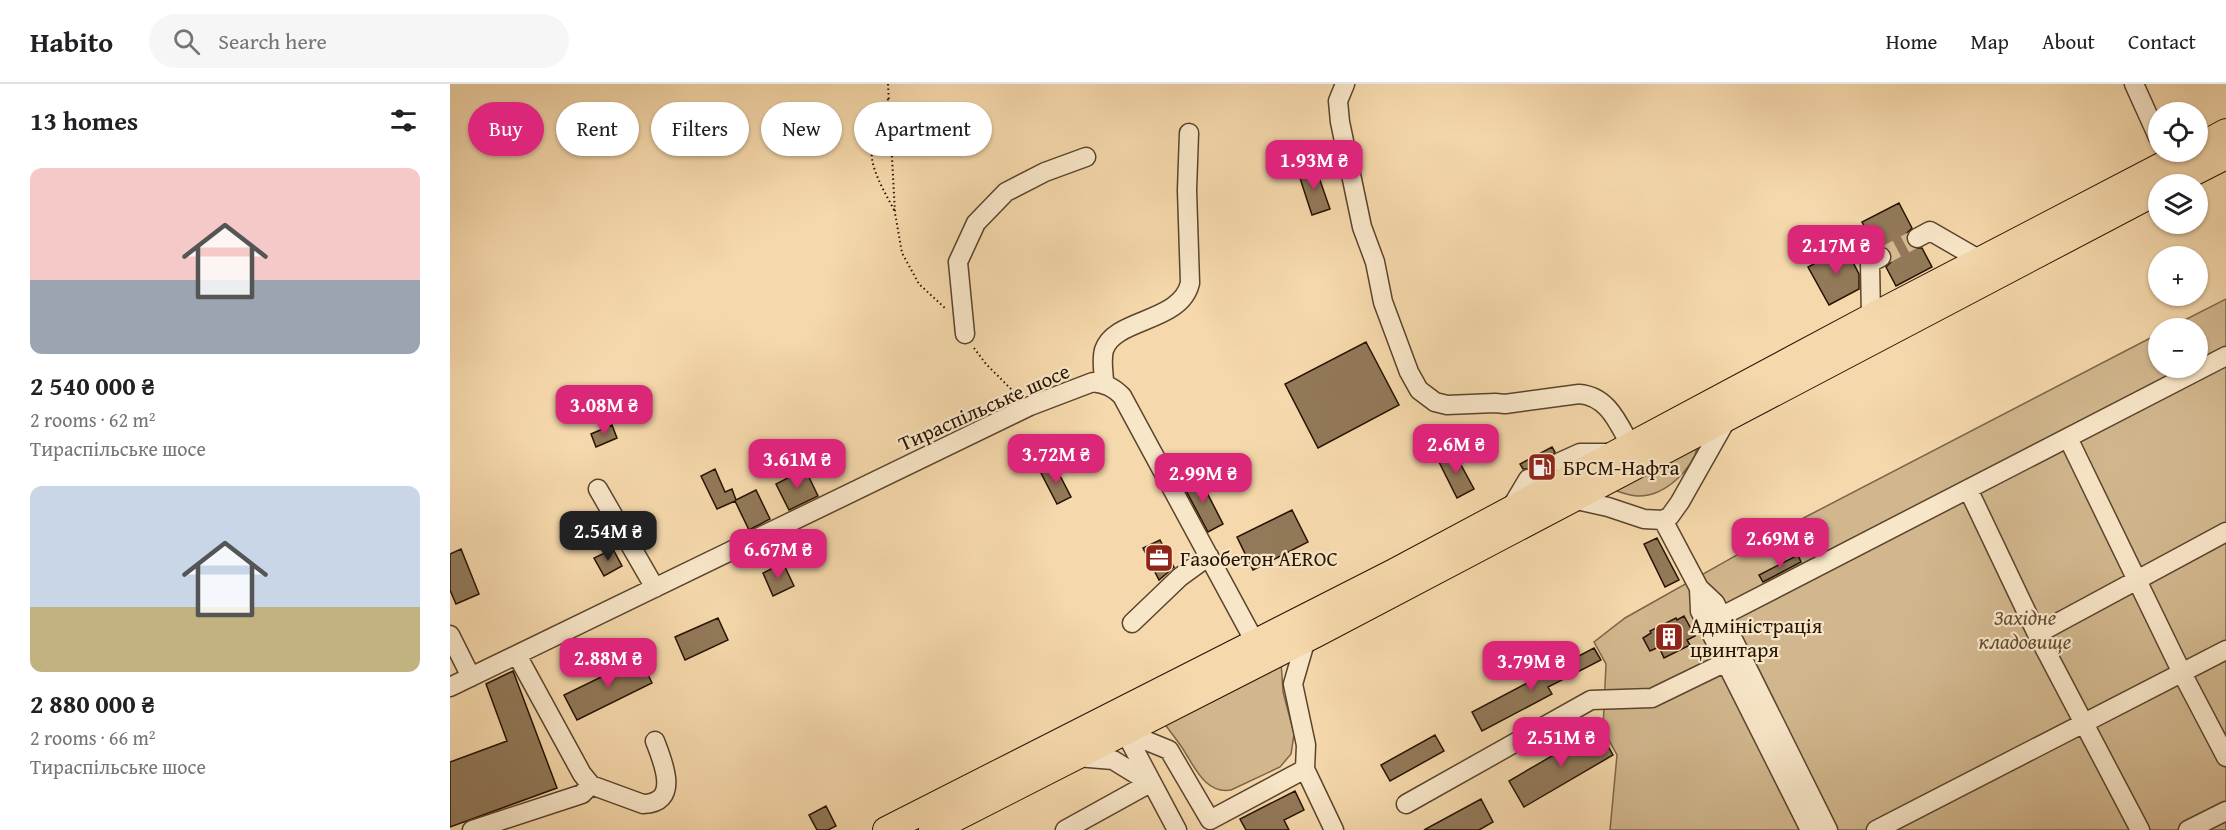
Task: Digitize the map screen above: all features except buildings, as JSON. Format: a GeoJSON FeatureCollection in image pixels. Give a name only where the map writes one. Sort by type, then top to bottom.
{"type":"FeatureCollection","features":[{"type":"Feature","properties":{"kind":"highway"},"geometry":{"type":"LineString","coordinates":[[2208,142],[2226,132]]}},
{"type":"Feature","properties":{"kind":"highway"},"geometry":{"type":"LineString","coordinates":[[886,830],[1508,512],[1871,317],[1982,261],[2172,170],[2226,156]]}},
{"type":"Feature","properties":{"kind":"highway"},"geometry":{"type":"LineString","coordinates":[[932,830],[1306,639],[1728,416],[2172,170]]}},
{"type":"Feature","properties":{"kind":"street"},"geometry":{"type":"LineString","coordinates":[[1345,84],[1338,101],[1340,122],[1362,227],[1375,262],[1383,302],[1409,372],[1419,390],[1435,402],[1447,405],[1505,404],[1579,394],[1595,397],[1611,412],[1624,450],[1580,453],[1560,462]]}},
{"type":"Feature","properties":{"kind":"street"},"geometry":{"type":"LineString","coordinates":[[2134,84],[2148,115]]}},
{"type":"Feature","properties":{"kind":"street"},"geometry":{"type":"LineString","coordinates":[[1104,383],[1104,352],[1113,338],[1177,305],[1188,292],[1190,283],[1187,190],[1189,133]]}},
{"type":"Feature","properties":{"kind":"street"},"geometry":{"type":"LineString","coordinates":[[965,334],[958,262],[976,223],[1006,192],[1045,172],[1086,157]]}},
{"type":"Feature","properties":{"kind":"street"},"geometry":{"type":"LineString","coordinates":[[1917,238],[1930,231],[1982,261]]}},
{"type":"Feature","properties":{"kind":"street"},"geometry":{"type":"LineString","coordinates":[[1871,317],[1870,263],[1881,257]]}},
{"type":"Feature","properties":{"kind":"street"},"geometry":{"type":"LineString","coordinates":[[1722,616],[2225,359]]}},
{"type":"Feature","properties":{"kind":"street","name":"Тираспільське шосе"},"geometry":{"type":"LineString","coordinates":[[450,687],[1030,406],[1093,382],[1104,383],[1114,388],[1122,396],[1255,642]]}},
{"type":"Feature","properties":{"kind":"street"},"geometry":{"type":"LineString","coordinates":[[1572,499],[1608,507],[1644,519],[1663,520],[1670,516],[1680,502],[1728,416]]}},
{"type":"Feature","properties":{"kind":"street"},"geometry":{"type":"LineString","coordinates":[[2068,438],[2182,673],[2226,757]]}},
{"type":"Feature","properties":{"kind":"street"},"geometry":{"type":"LineString","coordinates":[[1508,512],[1528,479]]}},
{"type":"Feature","properties":{"kind":"street"},"geometry":{"type":"LineString","coordinates":[[598,489],[655,588]]}},
{"type":"Feature","properties":{"kind":"street"},"geometry":{"type":"LineString","coordinates":[[1968,489],[2037,634],[2140,830]]}},
{"type":"Feature","properties":{"kind":"street"},"geometry":{"type":"LineString","coordinates":[[1663,520],[1699,588],[1715,603],[1722,616],[1828,830]]}},
{"type":"Feature","properties":{"kind":"street"},"geometry":{"type":"LineString","coordinates":[[2037,634],[2226,532]]}},
{"type":"Feature","properties":{"kind":"street"},"geometry":{"type":"LineString","coordinates":[[1132,623],[1180,577],[1209,556]]}},
{"type":"Feature","properties":{"kind":"street"},"geometry":{"type":"LineString","coordinates":[[1699,588],[1700,611],[1810,830]]}},
{"type":"Feature","properties":{"kind":"street"},"geometry":{"type":"LineString","coordinates":[[450,635],[471,677]]}},
{"type":"Feature","properties":{"kind":"street"},"geometry":{"type":"LineString","coordinates":[[1306,639],[1293,684],[1306,745],[1305,769],[1334,830]]}},
{"type":"Feature","properties":{"kind":"street"},"geometry":{"type":"LineString","coordinates":[[1876,830],[2226,650]]}},
{"type":"Feature","properties":{"kind":"street"},"geometry":{"type":"LineString","coordinates":[[517,655],[582,774],[591,785],[643,804],[660,799],[667,781],[655,741]]}},
{"type":"Feature","properties":{"kind":"street"},"geometry":{"type":"LineString","coordinates":[[1406,804],[1591,700],[1652,698],[1726,662]]}},
{"type":"Feature","properties":{"kind":"street"},"geometry":{"type":"LineString","coordinates":[[1125,732],[1169,750],[1213,825],[1305,769]]}},
{"type":"Feature","properties":{"kind":"street"},"geometry":{"type":"LineString","coordinates":[[1125,732],[1150,783],[1177,830]]}},
{"type":"Feature","properties":{"kind":"street"},"geometry":{"type":"LineString","coordinates":[[1077,757],[1113,760],[1150,783]]}},
{"type":"Feature","properties":{"kind":"street"},"geometry":{"type":"LineString","coordinates":[[1065,830],[1150,783]]}},
{"type":"Feature","properties":{"kind":"street"},"geometry":{"type":"LineString","coordinates":[[472,830],[582,794],[591,785]]}},
{"type":"Feature","properties":{"kind":"street"},"geometry":{"type":"LineString","coordinates":[[2188,830],[2226,811]]}},
{"type":"Feature","properties":{"kind":"path"},"geometry":{"type":"LineString","coordinates":[[888,84],[895,213],[902,253],[919,284],[947,310]]}},
{"type":"Feature","properties":{"kind":"path"},"geometry":{"type":"LineString","coordinates":[[889,96],[874,142],[872,158],[876,173],[895,213]]}},
{"type":"Feature","properties":{"kind":"path"},"geometry":{"type":"LineString","coordinates":[[965,334],[986,364],[1030,406]]}},
{"type":"Feature","properties":{"kind":"green space","name":"Західне кладовище"},"geometry":{"type":"Polygon","coordinates":[[[2226,299],[2226,830],[1610,830],[1617,755],[1603,729],[1606,664],[1594,642],[1625,618],[1792,524],[2148,339],[2148,378],[2208,378],[2208,318],[2189,318],[2226,299]]]}},
{"type":"Feature","properties":{"kind":"green space"},"geometry":{"type":"Polygon","coordinates":[[[1698,446],[1684,472],[1668,487],[1658,492],[1636,496],[1611,489],[1698,446]]]}},
{"type":"Feature","properties":{"kind":"green space"},"geometry":{"type":"Polygon","coordinates":[[[1281,661],[1283,692],[1294,734],[1291,754],[1280,767],[1231,790],[1209,785],[1203,780],[1164,723],[1281,661]]]}},
{"type":"Feature","properties":{"kind":"tunnel"},"geometry":{"type":"LineString","coordinates":[[1881,257],[1917,238]]}},
{"type":"Feature","properties":{"kind":"tunnel"},"geometry":{"type":"LineString","coordinates":[[1528,479],[1560,462]]}},
{"type":"Feature","properties":{"kind":"place","name":"БРСМ-Нафта"},"geometry":{"type":"Point","coordinates":[1542,467]}},
{"type":"Feature","properties":{"kind":"place","name":"Газобетон AEROC"},"geometry":{"type":"Point","coordinates":[1159,558]}},
{"type":"Feature","properties":{"kind":"place","name":"Адміністрація цвинтаря"},"geometry":{"type":"Point","coordinates":[1669,637]}}]}
